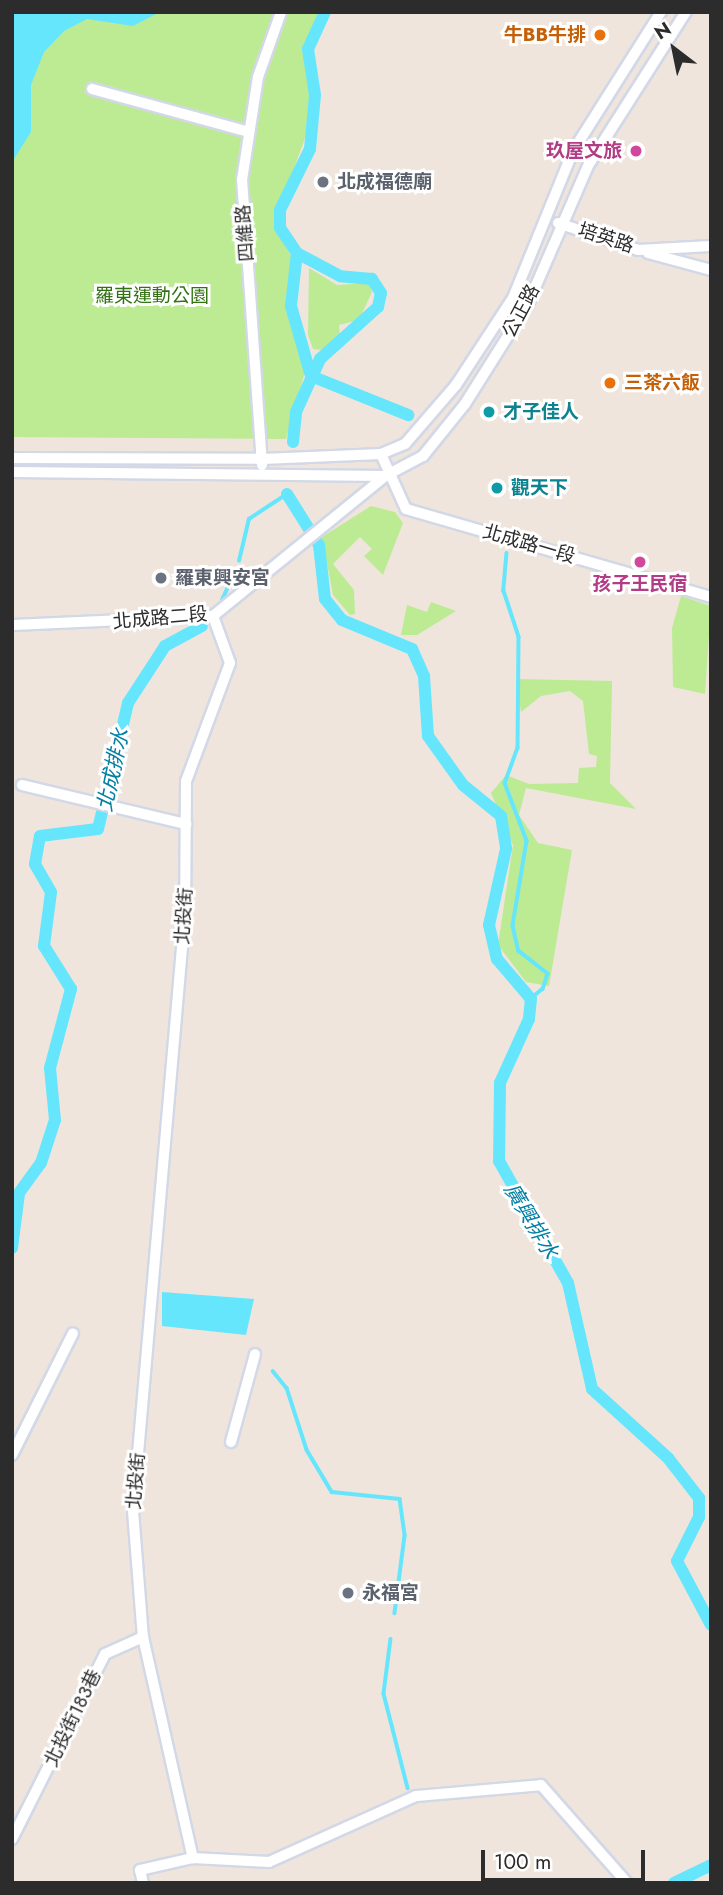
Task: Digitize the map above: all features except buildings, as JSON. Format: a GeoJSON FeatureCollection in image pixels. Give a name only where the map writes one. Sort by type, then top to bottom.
{"type":"FeatureCollection","features":[{"type":"Feature","properties":{"kind":"street","name":"四維路"},"geometry":{"type":"LineString","coordinates":[[262,458],[242,180],[258,77],[281,12]]}},
{"type":"Feature","properties":{"kind":"street","name":"公正路"},"geometry":{"type":"LineString","coordinates":[[12,458],[262,458],[381,454],[405,444],[456,385],[513,298],[573,151],[661,12]]}},
{"type":"Feature","properties":{"kind":"street","name":"公正路"},"geometry":{"type":"LineString","coordinates":[[12,472],[385,476],[423,456],[445,434],[528,304],[589,164],[686,12]]}},
{"type":"Feature","properties":{"kind":"street"},"geometry":{"type":"LineString","coordinates":[[92,89],[249,132]]}},
{"type":"Feature","properties":{"kind":"street","name":"培英路"},"geometry":{"type":"LineString","coordinates":[[545,220],[638,250],[711,246]]}},
{"type":"Feature","properties":{"kind":"street"},"geometry":{"type":"LineString","coordinates":[[638,250],[711,270]]}},
{"type":"Feature","properties":{"kind":"street","name":"北成路一段"},"geometry":{"type":"LineString","coordinates":[[381,454],[385,476],[405,509],[711,597]]}},
{"type":"Feature","properties":{"kind":"street"},"geometry":{"type":"LineString","coordinates":[[261,475],[262,458]]}},
{"type":"Feature","properties":{"kind":"street","name":"北成路二段"},"geometry":{"type":"LineString","coordinates":[[12,625],[213,615],[385,476]]}},
{"type":"Feature","properties":{"kind":"street","name":"北投街"},"geometry":{"type":"LineString","coordinates":[[193,1858],[143,1637],[133,1511],[185,913],[186,780],[230,663],[213,615]]}},
{"type":"Feature","properties":{"kind":"street"},"geometry":{"type":"LineString","coordinates":[[22,785],[186,824]]}},
{"type":"Feature","properties":{"kind":"street"},"geometry":{"type":"LineString","coordinates":[[12,1455],[73,1332]]}},
{"type":"Feature","properties":{"kind":"street"},"geometry":{"type":"LineString","coordinates":[[230,1442],[255,1354]]}},
{"type":"Feature","properties":{"kind":"street","name":"北投街183巷"},"geometry":{"type":"LineString","coordinates":[[12,1839],[105,1654],[143,1637]]}},
{"type":"Feature","properties":{"kind":"street"},"geometry":{"type":"LineString","coordinates":[[143,1883],[140,1870],[193,1858],[270,1862],[416,1796],[541,1785],[627,1883]]}},
{"type":"Feature","properties":{"kind":"green space","name":"羅東運動公園"},"geometry":{"type":"Polygon","coordinates":[[[12,12],[324,12],[309,55],[312,104],[304,141],[274,223],[292,258],[294,325],[307,365],[286,439],[12,437],[12,12]]]}},
{"type":"Feature","properties":{"kind":"green space"},"geometry":{"type":"Polygon","coordinates":[[[309,268],[337,285],[369,283],[372,292],[359,320],[339,325],[340,336],[322,350],[313,349],[308,335],[309,268]]]}},
{"type":"Feature","properties":{"kind":"green space"},"geometry":{"type":"Polygon","coordinates":[[[371,506],[395,512],[403,523],[383,575],[364,556],[372,549],[360,537],[333,564],[354,590],[355,614],[350,615],[333,595],[322,537],[371,506]]]}},
{"type":"Feature","properties":{"kind":"green space"},"geometry":{"type":"Polygon","coordinates":[[[681,596],[711,606],[705,694],[673,687],[672,628],[681,596]]]}},
{"type":"Feature","properties":{"kind":"green space"},"geometry":{"type":"Polygon","coordinates":[[[431,602],[456,611],[417,635],[401,635],[407,605],[427,612],[431,602]]]}},
{"type":"Feature","properties":{"kind":"green space"},"geometry":{"type":"Polygon","coordinates":[[[516,679],[612,681],[610,783],[636,809],[526,788],[519,815],[538,843],[572,850],[549,986],[526,982],[498,945],[513,845],[491,793],[506,775],[529,784],[578,783],[579,768],[596,767],[597,756],[589,754],[583,701],[570,691],[541,696],[521,712],[516,679]]]}},
{"type":"Feature","properties":{"kind":"water"},"geometry":{"type":"Polygon","coordinates":[[[12,12],[160,12],[133,26],[87,19],[64,31],[44,52],[31,85],[31,132],[12,162],[12,12]]]}},
{"type":"Feature","properties":{"kind":"water"},"geometry":{"type":"Polygon","coordinates":[[[162,1292],[254,1299],[246,1335],[162,1326],[162,1292]]]}},
{"type":"Feature","properties":{"kind":"waterway"},"geometry":{"type":"LineString","coordinates":[[293,442],[296,412],[320,359],[378,307],[381,293],[372,279],[340,276],[297,253],[280,228],[280,210],[310,149],[315,95],[308,49],[325,12]]}},
{"type":"Feature","properties":{"kind":"waterway"},"geometry":{"type":"LineString","coordinates":[[297,253],[291,306],[311,376],[408,415]]}},
{"type":"Feature","properties":{"kind":"waterway","name":"北成排水"},"geometry":{"type":"LineString","coordinates":[[239,561],[249,519],[287,494]]}},
{"type":"Feature","properties":{"kind":"waterway","name":"廣興排水"},"geometry":{"type":"LineString","coordinates":[[287,494],[319,545],[325,599],[342,620],[412,649],[424,676],[428,736],[463,785],[501,816],[506,849],[489,925],[497,959],[531,999],[529,1019],[500,1083],[499,1161],[568,1283],[592,1389],[668,1458],[699,1498],[699,1517],[677,1561],[711,1625]]}},
{"type":"Feature","properties":{"kind":"waterway"},"geometry":{"type":"LineString","coordinates":[[507,553],[504,591],[519,637],[518,748],[505,783],[527,841],[513,926],[519,951],[548,974],[543,989],[531,999]]}},
{"type":"Feature","properties":{"kind":"waterway","name":"北成排水"},"geometry":{"type":"LineString","coordinates":[[222,600],[228,587]]}},
{"type":"Feature","properties":{"kind":"waterway","name":"北成排水"},"geometry":{"type":"LineString","coordinates":[[12,1248],[19,1193],[41,1163],[55,1120],[50,1068],[71,989],[44,946],[51,892],[35,864],[40,836],[98,829],[128,703],[165,646],[202,626]]}},
{"type":"Feature","properties":{"kind":"waterway"},"geometry":{"type":"LineString","coordinates":[[273,1371],[287,1388],[307,1450],[332,1492],[400,1499],[405,1536],[395,1613]]}},
{"type":"Feature","properties":{"kind":"waterway"},"geometry":{"type":"LineString","coordinates":[[391,1639],[384,1694],[408,1788]]}},
{"type":"Feature","properties":{"kind":"waterway","name":"廣興排水"},"geometry":{"type":"LineString","coordinates":[[674,1883],[711,1865]]}},
{"type":"Feature","properties":{"kind":"place","name":"牛BB牛排"},"geometry":{"type":"Point","coordinates":[600,35]}},
{"type":"Feature","properties":{"kind":"place","name":"玖屋文旅"},"geometry":{"type":"Point","coordinates":[636,151]}},
{"type":"Feature","properties":{"kind":"place","name":"北成福德廟"},"geometry":{"type":"Point","coordinates":[323,182]}},
{"type":"Feature","properties":{"kind":"place","name":"三茶六飯"},"geometry":{"type":"Point","coordinates":[610,383]}},
{"type":"Feature","properties":{"kind":"place","name":"才子佳人"},"geometry":{"type":"Point","coordinates":[489,412]}},
{"type":"Feature","properties":{"kind":"place","name":"觀天下"},"geometry":{"type":"Point","coordinates":[497,488]}},
{"type":"Feature","properties":{"kind":"place","name":"孩子王民宿"},"geometry":{"type":"Point","coordinates":[640,562]}},
{"type":"Feature","properties":{"kind":"place","name":"羅東興安宮"},"geometry":{"type":"Point","coordinates":[161,578]}},
{"type":"Feature","properties":{"kind":"place","name":"永福宮"},"geometry":{"type":"Point","coordinates":[348,1593]}}]}
